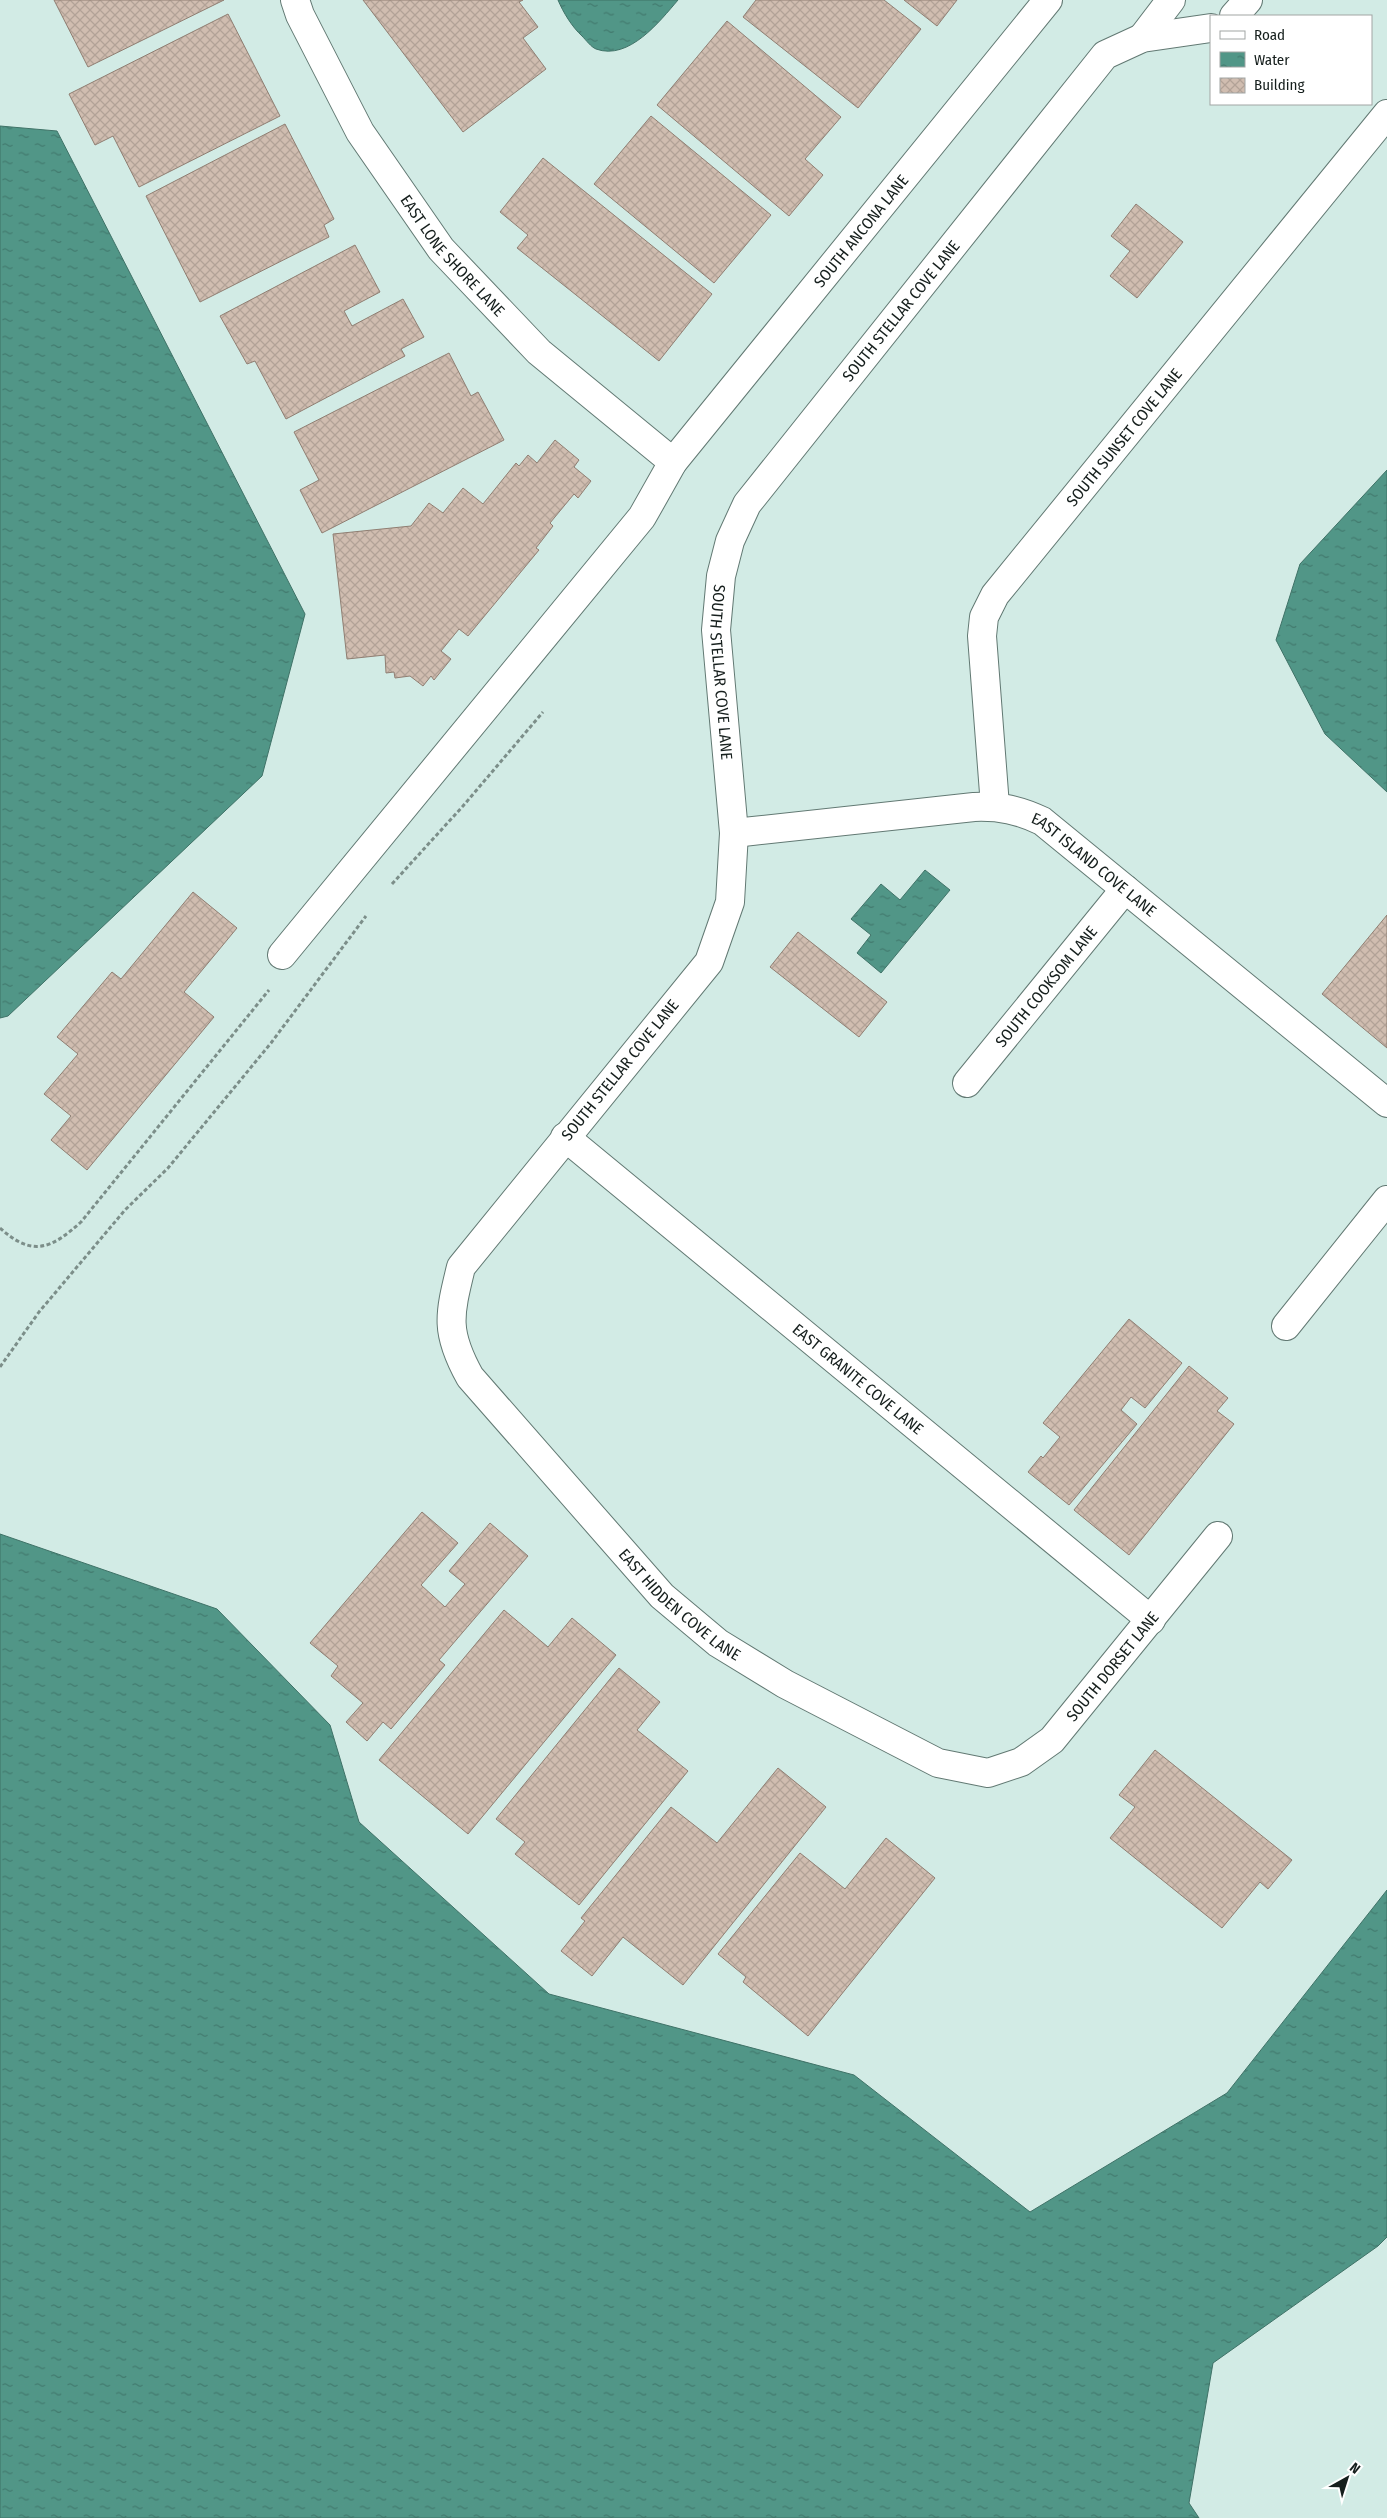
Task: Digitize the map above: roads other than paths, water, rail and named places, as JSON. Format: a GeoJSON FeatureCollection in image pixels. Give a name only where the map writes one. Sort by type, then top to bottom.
{"type":"FeatureCollection","features":[{"type":"Feature","properties":{"kind":"street","name":"EAST LONE SHORE LANE"},"geometry":{"type":"LineString","coordinates":[[296,0],[300,15],[360,132],[441,248],[539,352],[673,462]]}},
{"type":"Feature","properties":{"kind":"street","name":"SOUTH ANCONA LANE"},"geometry":{"type":"LineString","coordinates":[[282,955],[642,517],[673,462],[1048,0]]}},
{"type":"Feature","properties":{"kind":"street","name":"SOUTH STELLAR COVE LANE"},"geometry":{"type":"LineString","coordinates":[[1142,38],[1172,0]]}},
{"type":"Feature","properties":{"kind":"street"},"geometry":{"type":"LineString","coordinates":[[1235,15],[1248,0]]}},
{"type":"Feature","properties":{"kind":"street","name":"SOUTH STELLAR COVE LANE"},"geometry":{"type":"LineString","coordinates":[[451,1336],[451,1310],[462,1267],[565,1137],[709,962],[730,902],[734,833],[716,630],[720,576],[730,541],[747,504],[1105,55],[1142,38],[1210,28]]}},
{"type":"Feature","properties":{"kind":"street","name":"SOUTH SUNSET COVE LANE"},"geometry":{"type":"LineString","coordinates":[[995,806],[982,636],[984,617],[995,595],[1387,114]]}},
{"type":"Feature","properties":{"kind":"street","name":"EAST ISLAND COVE LANE"},"geometry":{"type":"LineString","coordinates":[[734,833],[995,806],[1020,811],[1042,821],[1387,1103]]}},
{"type":"Feature","properties":{"kind":"street","name":"SOUTH COOKSOM LANE"},"geometry":{"type":"LineString","coordinates":[[967,1083],[1125,889]]}},
{"type":"Feature","properties":{"kind":"street","name":"EAST GRANITE COVE LANE"},"geometry":{"type":"LineString","coordinates":[[565,1137],[1151,1620]]}},
{"type":"Feature","properties":{"kind":"street"},"geometry":{"type":"LineString","coordinates":[[1286,1326],[1387,1200]]}},
{"type":"Feature","properties":{"kind":"street","name":"EAST HIDDEN COVE LANE"},"geometry":{"type":"LineString","coordinates":[[451,1336],[459,1358],[470,1377],[620,1551],[662,1596],[718,1643],[785,1684],[938,1763],[988,1773]]}},
{"type":"Feature","properties":{"kind":"street","name":"SOUTH DORSET LANE"},"geometry":{"type":"LineString","coordinates":[[988,1773],[1021,1762],[1052,1740],[1218,1536]]}},
{"type":"Feature","properties":{"kind":"water"},"geometry":{"type":"Polygon","coordinates":[[[558,0],[678,0],[643,37],[620,49],[608,51],[592,47],[571,24],[558,0]]]}},
{"type":"Feature","properties":{"kind":"water"},"geometry":{"type":"Polygon","coordinates":[[[0,126],[57,131],[305,614],[262,776],[8,1016],[0,1018],[0,126]]]}},
{"type":"Feature","properties":{"kind":"water"},"geometry":{"type":"Polygon","coordinates":[[[1387,470],[1387,792],[1325,734],[1276,640],[1300,564],[1387,470]]]}},
{"type":"Feature","properties":{"kind":"water"},"geometry":{"type":"Polygon","coordinates":[[[925,870],[950,890],[881,973],[857,953],[871,935],[851,919],[881,884],[900,900],[925,870]]]}},
{"type":"Feature","properties":{"kind":"water"},"geometry":{"type":"Polygon","coordinates":[[[0,1534],[217,1609],[330,1725],[359,1822],[549,1994],[854,2075],[1030,2212],[1227,2093],[1387,1890],[1387,2237],[1378,2246],[1213,2363],[1189,2503],[1199,2518],[0,2518],[0,1534]]]}}]}
